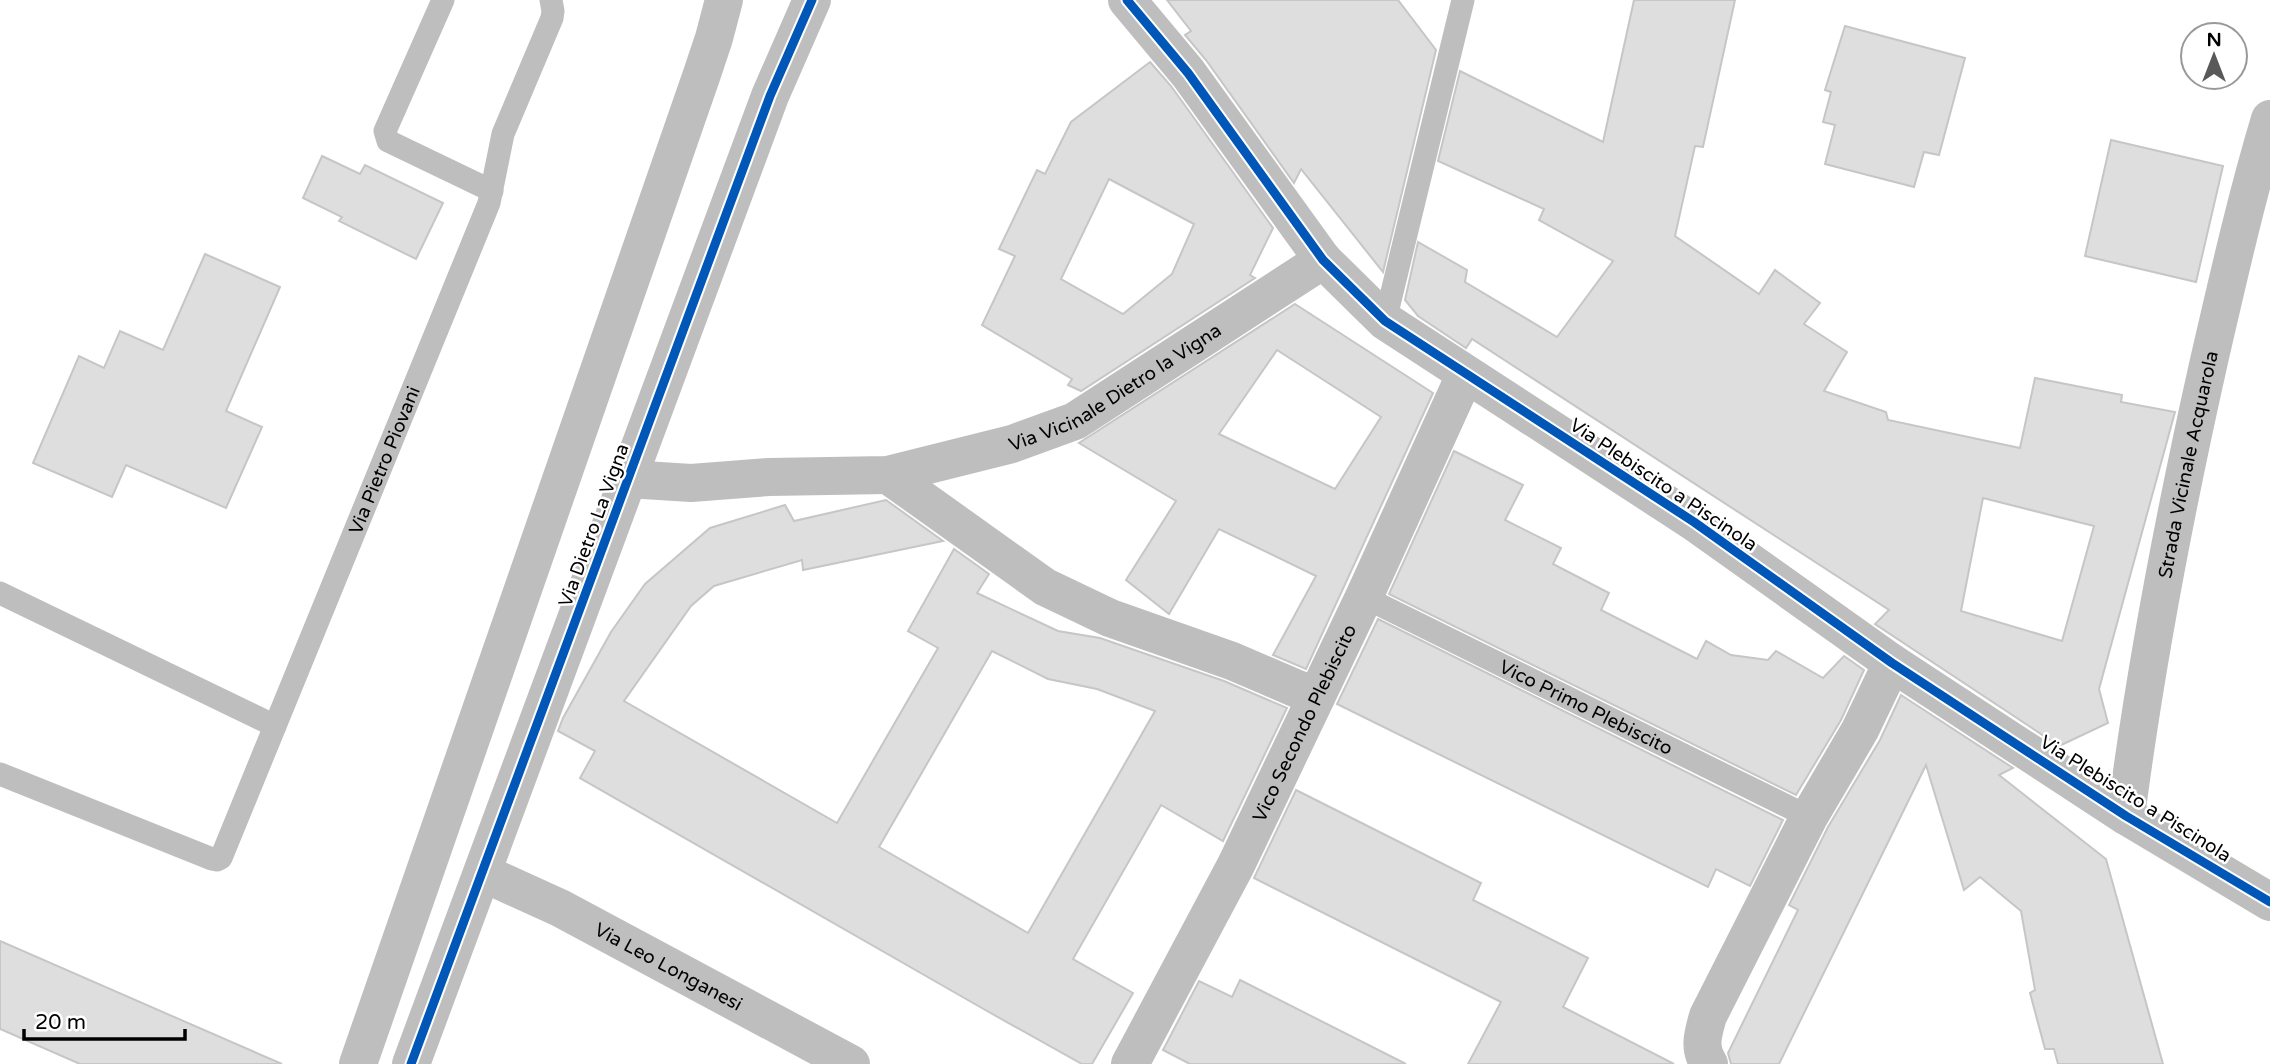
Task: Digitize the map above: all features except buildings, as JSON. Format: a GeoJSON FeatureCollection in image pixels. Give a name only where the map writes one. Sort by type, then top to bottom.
{"type":"FeatureCollection","features":[{"type":"Feature","properties":{"kind":"street"},"geometry":{"type":"LineString","coordinates":[[358,1064],[706,62],[723,0]]}},
{"type":"Feature","properties":{"kind":"street","name":"Via Dietro La Vigna"},"geometry":{"type":"LineString","coordinates":[[411,1064],[777,77],[812,0]]}},
{"type":"Feature","properties":{"kind":"street","name":"Via Plebiscito a Piscinola"},"geometry":{"type":"LineString","coordinates":[[1127,0],[1188,73],[1323,260],[1385,321],[1694,522],[1892,663],[2126,816],[2270,902]]}},
{"type":"Feature","properties":{"kind":"street","name":"Strada Vicinale Acquarola"},"geometry":{"type":"LineString","coordinates":[[2126,816],[2139,718],[2180,489],[2246,197],[2270,118]]}},
{"type":"Feature","properties":{"kind":"street","name":"Via Vicinale Dietro la Vigna"},"geometry":{"type":"LineString","coordinates":[[628,479],[691,483],[768,477],[888,475],[1012,444],[1074,421],[1323,260]]}},
{"type":"Feature","properties":{"kind":"street","name":"Vico Secondo Plebiscito"},"geometry":{"type":"LineString","coordinates":[[1130,1064],[1236,865],[1364,597],[1465,375]]}},
{"type":"Feature","properties":{"kind":"street"},"geometry":{"type":"LineString","coordinates":[[888,475],[1045,587],[1110,618],[1232,661],[1316,697]]}},
{"type":"Feature","properties":{"kind":"street"},"geometry":{"type":"LineString","coordinates":[[1709,1064],[1702,1051],[1708,1016],[1809,817],[1860,730],[1892,663]]}},
{"type":"Feature","properties":{"kind":"street","name":"Via Leo Longanesi"},"geometry":{"type":"LineString","coordinates":[[483,873],[560,908],[851,1064]]}},
{"type":"Feature","properties":{"kind":"lane"},"geometry":{"type":"LineString","coordinates":[[443,0],[385,131],[386,136],[388,141],[492,191]]}},
{"type":"Feature","properties":{"kind":"lane","name":"Via Pietro Piovani"},"geometry":{"type":"LineString","coordinates":[[0,774],[217,860],[221,858],[492,191],[503,134],[552,18],[551,0]]}},
{"type":"Feature","properties":{"kind":"lane"},"geometry":{"type":"LineString","coordinates":[[1385,321],[1463,0]]}},
{"type":"Feature","properties":{"kind":"lane"},"geometry":{"type":"LineString","coordinates":[[0,593],[275,726]]}},
{"type":"Feature","properties":{"kind":"lane","name":"Vico Primo Plebiscito"},"geometry":{"type":"LineString","coordinates":[[1364,597],[1809,817]]}},
{"type":"Feature","properties":{"kind":"cycle path"},"geometry":{"type":"LineString","coordinates":[[411,1064],[770,96],[812,0]]}},
{"type":"Feature","properties":{"kind":"cycle path"},"geometry":{"type":"LineString","coordinates":[[1127,0],[1188,73],[1323,260],[1385,321],[1694,522],[1892,663],[2126,816],[2270,902]]}}]}
